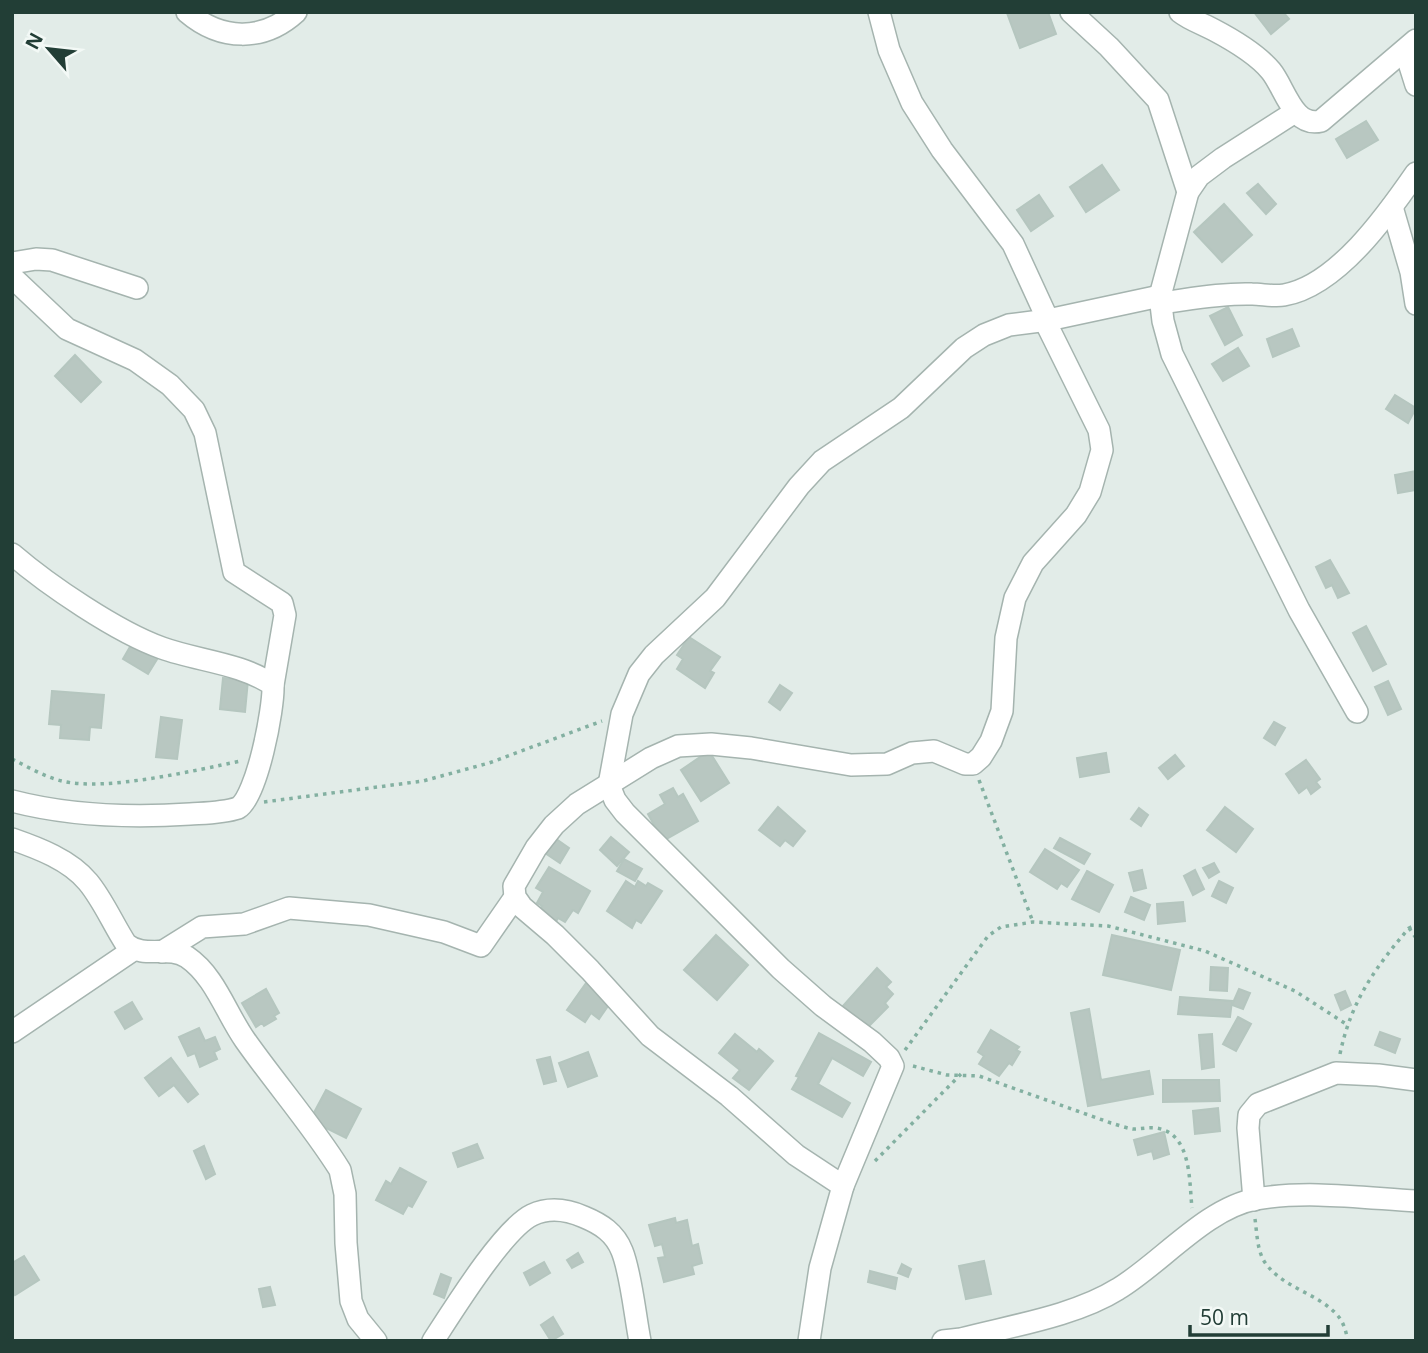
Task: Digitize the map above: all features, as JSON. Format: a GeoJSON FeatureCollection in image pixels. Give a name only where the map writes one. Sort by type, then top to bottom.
{"type":"FeatureCollection","features":[{"type":"Feature","properties":{"kind":"street"},"geometry":{"type":"LineString","coordinates":[[187,12],[218,30],[245,35],[270,31],[296,12]]}},
{"type":"Feature","properties":{"kind":"street"},"geometry":{"type":"LineString","coordinates":[[843,1186],[796,1155],[729,1096],[650,1036],[590,970],[522,907],[514,886],[554,825],[578,804],[652,758],[678,746],[711,744],[751,748],[851,765],[887,764],[912,753],[934,751],[965,764],[973,764],[991,741],[1003,711],[1006,638],[1015,598],[1032,563],[1076,514],[1090,492],[1102,450],[1099,430],[1046,321],[1013,244],[942,150],[912,103],[889,50],[879,12]]}},
{"type":"Feature","properties":{"kind":"street"},"geometry":{"type":"LineString","coordinates":[[1072,12],[1158,100],[1188,192]]}},
{"type":"Feature","properties":{"kind":"street"},"geometry":{"type":"LineString","coordinates":[[1180,12],[1237,44],[1263,64],[1271,71],[1295,112],[1310,122],[1321,121],[1410,45]]}},
{"type":"Feature","properties":{"kind":"street"},"geometry":{"type":"LineString","coordinates":[[1410,45],[1416,85]]}},
{"type":"Feature","properties":{"kind":"street"},"geometry":{"type":"LineString","coordinates":[[1295,112],[1199,176],[1188,192],[1160,300],[1172,354],[1299,610],[1357,712]]}},
{"type":"Feature","properties":{"kind":"street"},"geometry":{"type":"LineString","coordinates":[[808,1341],[820,1268],[843,1186],[896,1063],[781,969],[615,800],[609,785],[622,714],[639,674],[654,655],[715,598],[799,486],[822,461],[901,408],[964,348],[984,335],[1009,325],[1160,300],[1226,295],[1282,296],[1307,289],[1367,239],[1416,173]]}},
{"type":"Feature","properties":{"kind":"street"},"geometry":{"type":"LineString","coordinates":[[1392,207],[1411,272],[1416,304]]}},
{"type":"Feature","properties":{"kind":"street"},"geometry":{"type":"LineString","coordinates":[[12,263],[36,259],[52,260],[137,289]]}},
{"type":"Feature","properties":{"kind":"street"},"geometry":{"type":"LineString","coordinates":[[12,277],[67,329],[135,360],[170,385],[194,410],[205,433],[231,566],[242,578],[282,603],[285,615],[273,685],[274,704],[254,784],[245,804],[217,812],[122,815],[74,813],[12,801]]}},
{"type":"Feature","properties":{"kind":"street"},"geometry":{"type":"LineString","coordinates":[[12,554],[102,618],[160,648],[249,672],[273,685]]}},
{"type":"Feature","properties":{"kind":"street"},"geometry":{"type":"LineString","coordinates":[[12,839],[38,848],[69,865],[88,881],[126,944],[133,950],[178,953],[197,967],[218,992],[242,1036],[340,1170],[345,1194],[351,1301],[358,1319],[376,1341]]}},
{"type":"Feature","properties":{"kind":"street"},"geometry":{"type":"LineString","coordinates":[[162,952],[202,927],[244,924],[289,908],[369,915],[444,932],[481,946],[516,897]]}},
{"type":"Feature","properties":{"kind":"street"},"geometry":{"type":"LineString","coordinates":[[12,1032],[133,950]]}},
{"type":"Feature","properties":{"kind":"street"},"geometry":{"type":"LineString","coordinates":[[1254,1200],[1249,1115],[1258,1104],[1336,1073],[1416,1080]]}},
{"type":"Feature","properties":{"kind":"street"},"geometry":{"type":"LineString","coordinates":[[943,1341],[972,1336],[1088,1305],[1119,1289],[1222,1213],[1254,1200],[1296,1196],[1416,1201]]}},
{"type":"Feature","properties":{"kind":"street"},"geometry":{"type":"LineString","coordinates":[[433,1341],[464,1294],[519,1225],[530,1216],[548,1210],[573,1212],[597,1223],[614,1235],[623,1253],[640,1341]]}},
{"type":"Feature","properties":{"kind":"path"},"geometry":{"type":"LineString","coordinates":[[245,804],[380,789],[423,781],[489,763],[622,714]]}},
{"type":"Feature","properties":{"kind":"path"},"geometry":{"type":"LineString","coordinates":[[12,759],[63,782],[82,784],[161,776],[260,758]]}},
{"type":"Feature","properties":{"kind":"path"},"geometry":{"type":"LineString","coordinates":[[973,764],[1033,922]]}},
{"type":"Feature","properties":{"kind":"path"},"geometry":{"type":"LineString","coordinates":[[1195,1231],[1185,1152],[1177,1139],[1168,1132],[1160,1128],[1132,1129],[1111,1123],[979,1076],[933,1072],[896,1063],[988,936],[1001,927],[1033,922],[1108,926],[1205,951],[1295,990],[1346,1024]]}},
{"type":"Feature","properties":{"kind":"path"},"geometry":{"type":"LineString","coordinates":[[1336,1073],[1346,1024],[1359,997],[1382,960],[1409,928],[1416,925]]}},
{"type":"Feature","properties":{"kind":"path"},"geometry":{"type":"LineString","coordinates":[[1409,928],[1416,938]]}},
{"type":"Feature","properties":{"kind":"path"},"geometry":{"type":"LineString","coordinates":[[843,1186],[875,1161],[961,1074]]}},
{"type":"Feature","properties":{"kind":"path"},"geometry":{"type":"LineString","coordinates":[[1254,1200],[1258,1243],[1265,1262],[1283,1279],[1338,1314],[1348,1341]]}},
{"type":"Feature","properties":{"kind":"building"},"geometry":{"type":"Polygon","coordinates":[[[1048,12],[1056,34],[1020,48],[1007,13],[1048,12]]]}},
{"type":"Feature","properties":{"kind":"building"},"geometry":{"type":"Polygon","coordinates":[[[1254,12],[1283,12],[1289,19],[1271,34],[1254,12]]]}},
{"type":"Feature","properties":{"kind":"building"},"geometry":{"type":"Polygon","coordinates":[[[1366,121],[1378,140],[1347,158],[1336,139],[1366,121]]]}},
{"type":"Feature","properties":{"kind":"building"},"geometry":{"type":"Polygon","coordinates":[[[1102,165],[1119,190],[1086,212],[1070,187],[1102,165]]]}},
{"type":"Feature","properties":{"kind":"building"},"geometry":{"type":"Polygon","coordinates":[[[1258,184],[1276,204],[1266,214],[1247,193],[1258,184]]]}},
{"type":"Feature","properties":{"kind":"building"},"geometry":{"type":"Polygon","coordinates":[[[1039,195],[1053,216],[1031,231],[1017,210],[1039,195]]]}},
{"type":"Feature","properties":{"kind":"building"},"geometry":{"type":"Polygon","coordinates":[[[1224,204],[1252,235],[1222,262],[1194,232],[1224,204]]]}},
{"type":"Feature","properties":{"kind":"building"},"geometry":{"type":"Polygon","coordinates":[[[1228,307],[1242,335],[1225,345],[1210,316],[1228,307]]]}},
{"type":"Feature","properties":{"kind":"building"},"geometry":{"type":"Polygon","coordinates":[[[1292,329],[1299,346],[1273,357],[1267,339],[1292,329]]]}},
{"type":"Feature","properties":{"kind":"building"},"geometry":{"type":"Polygon","coordinates":[[[1238,348],[1249,366],[1223,381],[1212,364],[1238,348]]]}},
{"type":"Feature","properties":{"kind":"building"},"geometry":{"type":"Polygon","coordinates":[[[75,355],[101,382],[81,402],[55,376],[75,355]]]}},
{"type":"Feature","properties":{"kind":"building"},"geometry":{"type":"Polygon","coordinates":[[[1395,395],[1416,408],[1408,423],[1386,409],[1395,395]]]}},
{"type":"Feature","properties":{"kind":"building"},"geometry":{"type":"Polygon","coordinates":[[[1416,471],[1416,490],[1398,493],[1395,475],[1416,471]]]}},
{"type":"Feature","properties":{"kind":"building"},"geometry":{"type":"Polygon","coordinates":[[[1330,560],[1349,593],[1338,598],[1332,585],[1326,588],[1316,567],[1330,560]]]}},
{"type":"Feature","properties":{"kind":"building"},"geometry":{"type":"Polygon","coordinates":[[[1366,626],[1386,664],[1373,671],[1353,633],[1366,626]]]}},
{"type":"Feature","properties":{"kind":"building"},"geometry":{"type":"Polygon","coordinates":[[[689,637],[720,657],[710,671],[714,673],[705,688],[677,669],[683,659],[677,655],[689,637]]]}},
{"type":"Feature","properties":{"kind":"building"},"geometry":{"type":"Polygon","coordinates":[[[134,640],[159,656],[148,674],[123,659],[134,640]]]}},
{"type":"Feature","properties":{"kind":"building"},"geometry":{"type":"Polygon","coordinates":[[[223,678],[248,680],[245,712],[220,709],[223,678]]]}},
{"type":"Feature","properties":{"kind":"building"},"geometry":{"type":"Polygon","coordinates":[[[1388,681],[1401,709],[1388,715],[1375,687],[1388,681]]]}},
{"type":"Feature","properties":{"kind":"building"},"geometry":{"type":"Polygon","coordinates":[[[780,685],[792,693],[780,710],[769,702],[780,685]]]}},
{"type":"Feature","properties":{"kind":"building"},"geometry":{"type":"Polygon","coordinates":[[[52,691],[104,695],[101,728],[90,727],[89,740],[60,738],[61,725],[49,724],[52,691]]]}},
{"type":"Feature","properties":{"kind":"building"},"geometry":{"type":"Polygon","coordinates":[[[161,717],[182,720],[177,759],[156,757],[161,717]]]}},
{"type":"Feature","properties":{"kind":"building"},"geometry":{"type":"Polygon","coordinates":[[[1274,722],[1285,728],[1275,745],[1264,738],[1274,722]]]}},
{"type":"Feature","properties":{"kind":"building"},"geometry":{"type":"Polygon","coordinates":[[[709,751],[729,783],[701,801],[681,770],[709,751]]]}},
{"type":"Feature","properties":{"kind":"building"},"geometry":{"type":"Polygon","coordinates":[[[1106,753],[1109,772],[1080,777],[1077,758],[1106,753]]]}},
{"type":"Feature","properties":{"kind":"building"},"geometry":{"type":"Polygon","coordinates":[[[1175,755],[1184,766],[1168,779],[1159,768],[1175,755]]]}},
{"type":"Feature","properties":{"kind":"building"},"geometry":{"type":"Polygon","coordinates":[[[1306,760],[1320,779],[1316,782],[1320,787],[1311,794],[1307,787],[1299,793],[1286,774],[1306,760]]]}},
{"type":"Feature","properties":{"kind":"building"},"geometry":{"type":"Polygon","coordinates":[[[673,788],[678,797],[683,794],[698,821],[663,841],[648,814],[665,804],[660,795],[673,788]]]}},
{"type":"Feature","properties":{"kind":"building"},"geometry":{"type":"Polygon","coordinates":[[[778,807],[805,831],[793,846],[785,840],[780,846],[759,830],[778,807]]]}},
{"type":"Feature","properties":{"kind":"building"},"geometry":{"type":"Polygon","coordinates":[[[1225,807],[1253,829],[1236,852],[1207,830],[1225,807]]]}},
{"type":"Feature","properties":{"kind":"building"},"geometry":{"type":"Polygon","coordinates":[[[1139,808],[1148,815],[1141,826],[1131,819],[1139,808]]]}},
{"type":"Feature","properties":{"kind":"building"},"geometry":{"type":"Polygon","coordinates":[[[552,836],[569,848],[560,863],[542,851],[552,836]]]}},
{"type":"Feature","properties":{"kind":"building"},"geometry":{"type":"Polygon","coordinates":[[[611,837],[629,852],[617,866],[600,850],[611,837]]]}},
{"type":"Feature","properties":{"kind":"building"},"geometry":{"type":"Polygon","coordinates":[[[1060,838],[1090,854],[1084,864],[1054,848],[1060,838]]]}},
{"type":"Feature","properties":{"kind":"building"},"geometry":{"type":"Polygon","coordinates":[[[1045,849],[1079,870],[1067,887],[1061,883],[1057,889],[1030,872],[1045,849]]]}},
{"type":"Feature","properties":{"kind":"building"},"geometry":{"type":"Polygon","coordinates":[[[624,859],[642,869],[635,881],[617,871],[624,859]]]}},
{"type":"Feature","properties":{"kind":"building"},"geometry":{"type":"Polygon","coordinates":[[[1214,863],[1219,872],[1209,878],[1203,868],[1214,863]]]}},
{"type":"Feature","properties":{"kind":"building"},"geometry":{"type":"Polygon","coordinates":[[[549,867],[590,891],[578,913],[573,910],[565,922],[558,918],[554,925],[536,914],[542,906],[537,903],[543,892],[536,888],[549,867]]]}},
{"type":"Feature","properties":{"kind":"building"},"geometry":{"type":"Polygon","coordinates":[[[1142,870],[1146,888],[1134,891],[1129,873],[1142,870]]]}},
{"type":"Feature","properties":{"kind":"building"},"geometry":{"type":"Polygon","coordinates":[[[1195,870],[1204,889],[1193,895],[1184,876],[1195,870]]]}},
{"type":"Feature","properties":{"kind":"building"},"geometry":{"type":"Polygon","coordinates":[[[1087,871],[1113,885],[1099,912],[1072,899],[1087,871]]]}},
{"type":"Feature","properties":{"kind":"building"},"geometry":{"type":"Polygon","coordinates":[[[626,881],[635,887],[638,881],[646,886],[648,883],[662,891],[641,923],[636,920],[632,928],[607,911],[626,881]]]}},
{"type":"Feature","properties":{"kind":"building"},"geometry":{"type":"Polygon","coordinates":[[[1219,881],[1233,888],[1226,903],[1212,896],[1219,881]]]}},
{"type":"Feature","properties":{"kind":"building"},"geometry":{"type":"Polygon","coordinates":[[[1131,897],[1150,905],[1144,920],[1125,912],[1131,897]]]}},
{"type":"Feature","properties":{"kind":"building"},"geometry":{"type":"Polygon","coordinates":[[[1183,902],[1185,921],[1158,924],[1157,904],[1183,902]]]}},
{"type":"Feature","properties":{"kind":"building"},"geometry":{"type":"Polygon","coordinates":[[[716,935],[748,965],[717,1000],[684,970],[716,935]]]}},
{"type":"Feature","properties":{"kind":"building"},"geometry":{"type":"Polygon","coordinates":[[[1112,935],[1180,950],[1171,990],[1103,975],[1112,935]]]}},
{"type":"Feature","properties":{"kind":"building"},"geometry":{"type":"Polygon","coordinates":[[[1211,967],[1228,968],[1227,991],[1210,990],[1211,967]]]}},
{"type":"Feature","properties":{"kind":"building"},"geometry":{"type":"Polygon","coordinates":[[[877,968],[891,982],[886,987],[893,994],[885,1003],[888,1007],[866,1029],[843,1006],[877,968]]]}},
{"type":"Feature","properties":{"kind":"building"},"geometry":{"type":"Polygon","coordinates":[[[586,983],[604,995],[610,1003],[599,1019],[591,1013],[585,1022],[567,1010],[586,983]]]}},
{"type":"Feature","properties":{"kind":"building"},"geometry":{"type":"Polygon","coordinates":[[[266,989],[279,1013],[274,1016],[276,1019],[256,1027],[242,1003],[266,989]]]}},
{"type":"Feature","properties":{"kind":"building"},"geometry":{"type":"Polygon","coordinates":[[[1239,989],[1250,993],[1243,1009],[1232,1005],[1239,989]]]}},
{"type":"Feature","properties":{"kind":"building"},"geometry":{"type":"Polygon","coordinates":[[[1345,991],[1351,1005],[1341,1010],[1335,995],[1345,991]]]}},
{"type":"Feature","properties":{"kind":"building"},"geometry":{"type":"Polygon","coordinates":[[[1180,997],[1232,1001],[1230,1017],[1178,1014],[1180,997]]]}},
{"type":"Feature","properties":{"kind":"building"},"geometry":{"type":"Polygon","coordinates":[[[132,1002],[142,1019],[125,1029],[115,1012],[132,1002]]]}},
{"type":"Feature","properties":{"kind":"building"},"geometry":{"type":"Polygon","coordinates":[[[1089,1009],[1101,1080],[1149,1071],[1153,1094],[1088,1106],[1071,1013],[1089,1009]]]}},
{"type":"Feature","properties":{"kind":"building"},"geometry":{"type":"Polygon","coordinates":[[[1238,1017],[1251,1024],[1236,1051],[1223,1044],[1238,1017]]]}},
{"type":"Feature","properties":{"kind":"building"},"geometry":{"type":"Polygon","coordinates":[[[199,1028],[205,1041],[215,1037],[220,1049],[214,1052],[217,1059],[200,1067],[195,1053],[188,1056],[179,1037],[199,1028]]]}},
{"type":"Feature","properties":{"kind":"building"},"geometry":{"type":"Polygon","coordinates":[[[991,1030],[1019,1047],[1016,1050],[1020,1052],[1012,1065],[1009,1063],[999,1076],[979,1064],[984,1056],[978,1052],[991,1030]]]}},
{"type":"Feature","properties":{"kind":"building"},"geometry":{"type":"Polygon","coordinates":[[[1380,1032],[1400,1039],[1395,1053],[1375,1045],[1380,1032]]]}},
{"type":"Feature","properties":{"kind":"building"},"geometry":{"type":"Polygon","coordinates":[[[819,1033],[871,1062],[863,1076],[832,1058],[818,1084],[850,1103],[842,1117],[792,1089],[819,1033]]]}},
{"type":"Feature","properties":{"kind":"building"},"geometry":{"type":"Polygon","coordinates":[[[735,1034],[773,1061],[749,1090],[733,1078],[740,1070],[719,1053],[735,1034]]]}},
{"type":"Feature","properties":{"kind":"building"},"geometry":{"type":"Polygon","coordinates":[[[1212,1034],[1214,1067],[1202,1069],[1199,1035],[1212,1034]]]}},
{"type":"Feature","properties":{"kind":"building"},"geometry":{"type":"Polygon","coordinates":[[[588,1052],[597,1076],[568,1087],[559,1063],[588,1052]]]}},
{"type":"Feature","properties":{"kind":"building"},"geometry":{"type":"Polygon","coordinates":[[[550,1057],[556,1081],[544,1084],[537,1060],[550,1057]]]}},
{"type":"Feature","properties":{"kind":"building"},"geometry":{"type":"Polygon","coordinates":[[[171,1058],[198,1094],[188,1102],[174,1085],[159,1096],[145,1078],[171,1058]]]}},
{"type":"Feature","properties":{"kind":"building"},"geometry":{"type":"Polygon","coordinates":[[[1163,1080],[1219,1080],[1220,1101],[1163,1102],[1163,1080]]]}},
{"type":"Feature","properties":{"kind":"building"},"geometry":{"type":"Polygon","coordinates":[[[326,1090],[361,1109],[346,1138],[310,1120],[326,1090]]]}},
{"type":"Feature","properties":{"kind":"building"},"geometry":{"type":"Polygon","coordinates":[[[1218,1108],[1220,1131],[1195,1134],[1193,1111],[1218,1108]]]}},
{"type":"Feature","properties":{"kind":"building"},"geometry":{"type":"Polygon","coordinates":[[[1164,1132],[1169,1154],[1154,1159],[1152,1151],[1138,1155],[1134,1140],[1164,1132]]]}},
{"type":"Feature","properties":{"kind":"building"},"geometry":{"type":"Polygon","coordinates":[[[477,1144],[483,1158],[458,1167],[453,1153],[477,1144]]]}},
{"type":"Feature","properties":{"kind":"building"},"geometry":{"type":"Polygon","coordinates":[[[204,1146],[215,1174],[206,1179],[194,1151],[204,1146]]]}},
{"type":"Feature","properties":{"kind":"building"},"geometry":{"type":"Polygon","coordinates":[[[400,1168],[426,1182],[412,1207],[408,1205],[403,1214],[376,1200],[386,1181],[391,1184],[400,1168]]]}},
{"type":"Feature","properties":{"kind":"building"},"geometry":{"type":"Polygon","coordinates":[[[675,1218],[676,1223],[687,1220],[692,1246],[698,1244],[702,1263],[692,1266],[694,1274],[664,1282],[658,1258],[665,1257],[662,1244],[655,1246],[649,1225],[675,1218]]]}},
{"type":"Feature","properties":{"kind":"building"},"geometry":{"type":"Polygon","coordinates":[[[578,1253],[583,1262],[572,1268],[567,1260],[578,1253]]]}},
{"type":"Feature","properties":{"kind":"building"},"geometry":{"type":"Polygon","coordinates":[[[24,1256],[39,1280],[15,1295],[12,1290],[12,1263],[24,1256]]]}},
{"type":"Feature","properties":{"kind":"building"},"geometry":{"type":"Polygon","coordinates":[[[984,1261],[991,1294],[966,1299],[959,1266],[984,1261]]]}},
{"type":"Feature","properties":{"kind":"building"},"geometry":{"type":"Polygon","coordinates":[[[544,1262],[550,1273],[530,1285],[524,1273],[544,1262]]]}},
{"type":"Feature","properties":{"kind":"building"},"geometry":{"type":"Polygon","coordinates":[[[902,1264],[911,1269],[908,1277],[898,1273],[902,1264]]]}},
{"type":"Feature","properties":{"kind":"building"},"geometry":{"type":"Polygon","coordinates":[[[870,1271],[897,1278],[895,1289],[868,1282],[870,1271]]]}},
{"type":"Feature","properties":{"kind":"building"},"geometry":{"type":"Polygon","coordinates":[[[441,1274],[451,1278],[444,1298],[434,1294],[441,1274]]]}},
{"type":"Feature","properties":{"kind":"building"},"geometry":{"type":"Polygon","coordinates":[[[270,1287],[275,1305],[263,1307],[259,1289],[270,1287]]]}},
{"type":"Feature","properties":{"kind":"building"},"geometry":{"type":"Polygon","coordinates":[[[553,1317],[563,1334],[551,1341],[541,1325],[553,1317]]]}}]}
